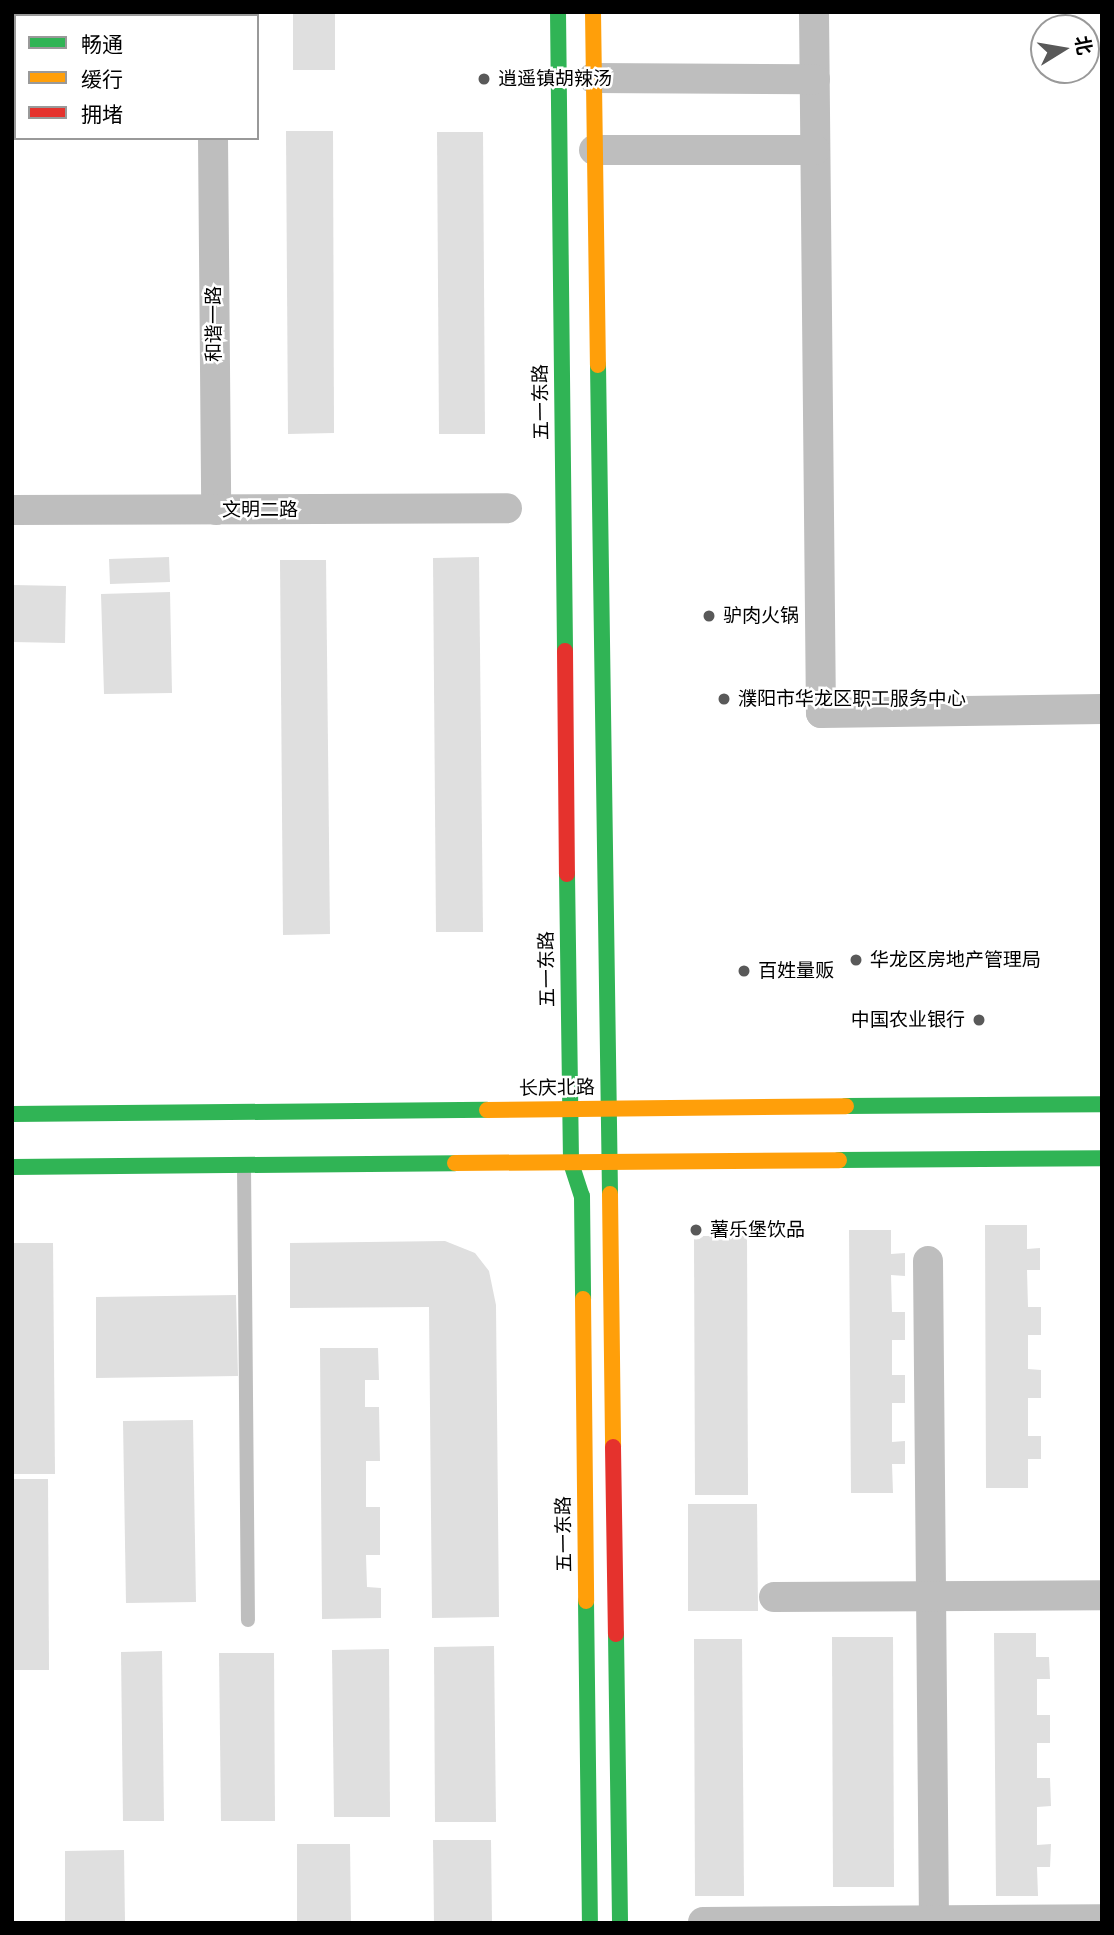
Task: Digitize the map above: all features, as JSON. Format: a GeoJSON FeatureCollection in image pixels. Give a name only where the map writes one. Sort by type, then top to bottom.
{"type":"FeatureCollection","features":[{"type":"Feature","properties":{"kind":"street","name":"五一东路"},"geometry":{"type":"LineString","coordinates":[[558,12],[570,1109],[571,1163],[582,1196],[590,1923]]}},
{"type":"Feature","properties":{"kind":"street"},"geometry":{"type":"LineString","coordinates":[[593,12],[620,1923]]}},
{"type":"Feature","properties":{"kind":"street"},"geometry":{"type":"LineString","coordinates":[[814,12],[821,713],[1102,709]]}},
{"type":"Feature","properties":{"kind":"street"},"geometry":{"type":"LineString","coordinates":[[593,78],[815,79]]}},
{"type":"Feature","properties":{"kind":"street","name":"和谐一路"},"geometry":{"type":"LineString","coordinates":[[213,140],[216,510]]}},
{"type":"Feature","properties":{"kind":"street"},"geometry":{"type":"LineString","coordinates":[[594,150],[815,150]]}},
{"type":"Feature","properties":{"kind":"street","name":"文明二路"},"geometry":{"type":"LineString","coordinates":[[12,510],[507,508]]}},
{"type":"Feature","properties":{"kind":"street","name":"长庆北路"},"geometry":{"type":"LineString","coordinates":[[12,1114],[1102,1104]]}},
{"type":"Feature","properties":{"kind":"street"},"geometry":{"type":"LineString","coordinates":[[12,1167],[1102,1158]]}},
{"type":"Feature","properties":{"kind":"street"},"geometry":{"type":"LineString","coordinates":[[928,1261],[933,1920]]}},
{"type":"Feature","properties":{"kind":"street"},"geometry":{"type":"LineString","coordinates":[[774,1597],[1102,1595]]}},
{"type":"Feature","properties":{"kind":"street"},"geometry":{"type":"LineString","coordinates":[[703,1922],[1102,1919]]}},
{"type":"Feature","properties":{"kind":"lane"},"geometry":{"type":"LineString","coordinates":[[244,1164],[248,1620]]}},
{"type":"Feature","properties":{"kind":"building"},"geometry":{"type":"Polygon","coordinates":[[[293,12],[335,12],[335,70],[293,70],[293,12]]]}},
{"type":"Feature","properties":{"kind":"building"},"geometry":{"type":"Polygon","coordinates":[[[12,44],[14,44],[14,91],[12,44]]]}},
{"type":"Feature","properties":{"kind":"building"},"geometry":{"type":"Polygon","coordinates":[[[286,131],[333,131],[334,433],[288,434],[286,131]]]}},
{"type":"Feature","properties":{"kind":"building"},"geometry":{"type":"Polygon","coordinates":[[[437,132],[483,132],[485,434],[439,434],[437,132]]]}},
{"type":"Feature","properties":{"kind":"building"},"geometry":{"type":"Polygon","coordinates":[[[169,557],[170,582],[110,584],[109,559],[169,557]]]}},
{"type":"Feature","properties":{"kind":"building"},"geometry":{"type":"Polygon","coordinates":[[[479,557],[483,932],[436,932],[433,558],[479,557]]]}},
{"type":"Feature","properties":{"kind":"building"},"geometry":{"type":"Polygon","coordinates":[[[280,560],[326,560],[330,934],[283,935],[280,560]]]}},
{"type":"Feature","properties":{"kind":"building"},"geometry":{"type":"Polygon","coordinates":[[[12,585],[66,586],[65,643],[12,642],[12,585]]]}},
{"type":"Feature","properties":{"kind":"building"},"geometry":{"type":"Polygon","coordinates":[[[170,592],[172,693],[104,694],[101,594],[170,592]]]}},
{"type":"Feature","properties":{"kind":"building"},"geometry":{"type":"Polygon","coordinates":[[[985,1225],[1027,1225],[1027,1249],[1040,1248],[1040,1270],[1027,1270],[1028,1307],[1041,1307],[1041,1335],[1028,1335],[1028,1369],[1041,1370],[1041,1398],[1028,1398],[1028,1436],[1041,1436],[1041,1459],[1028,1459],[1028,1488],[986,1488],[985,1225]]]}},
{"type":"Feature","properties":{"kind":"building"},"geometry":{"type":"Polygon","coordinates":[[[849,1230],[891,1230],[891,1254],[905,1253],[905,1276],[891,1275],[892,1312],[905,1312],[905,1340],[892,1340],[892,1375],[905,1375],[905,1403],[892,1403],[892,1442],[905,1441],[905,1464],[892,1464],[893,1493],[851,1493],[849,1230]]]}},
{"type":"Feature","properties":{"kind":"building"},"geometry":{"type":"Polygon","coordinates":[[[694,1236],[747,1236],[748,1495],[695,1495],[694,1236]]]}},
{"type":"Feature","properties":{"kind":"building"},"geometry":{"type":"Polygon","coordinates":[[[445,1241],[475,1253],[489,1271],[496,1305],[499,1617],[432,1618],[429,1307],[290,1308],[290,1243],[445,1241]]]}},
{"type":"Feature","properties":{"kind":"building"},"geometry":{"type":"Polygon","coordinates":[[[12,1243],[53,1243],[55,1474],[12,1474],[12,1243]]]}},
{"type":"Feature","properties":{"kind":"building"},"geometry":{"type":"Polygon","coordinates":[[[236,1295],[238,1376],[96,1378],[96,1297],[236,1295]]]}},
{"type":"Feature","properties":{"kind":"building"},"geometry":{"type":"Polygon","coordinates":[[[320,1348],[378,1348],[379,1380],[365,1380],[365,1407],[379,1407],[380,1461],[366,1461],[366,1507],[380,1507],[380,1555],[366,1555],[367,1587],[381,1588],[381,1618],[322,1619],[320,1348]]]}},
{"type":"Feature","properties":{"kind":"building"},"geometry":{"type":"Polygon","coordinates":[[[193,1420],[196,1602],[126,1603],[123,1421],[193,1420]]]}},
{"type":"Feature","properties":{"kind":"building"},"geometry":{"type":"Polygon","coordinates":[[[12,1479],[48,1479],[49,1670],[12,1670],[12,1479]]]}},
{"type":"Feature","properties":{"kind":"building"},"geometry":{"type":"Polygon","coordinates":[[[688,1504],[757,1504],[758,1611],[688,1611],[688,1504]]]}},
{"type":"Feature","properties":{"kind":"building"},"geometry":{"type":"Polygon","coordinates":[[[994,1633],[1036,1633],[1036,1657],[1049,1657],[1050,1679],[1037,1679],[1037,1715],[1050,1715],[1050,1743],[1037,1743],[1037,1778],[1050,1778],[1051,1806],[1037,1807],[1037,1845],[1051,1844],[1050,1867],[1037,1867],[1038,1896],[996,1896],[994,1633]]]}},
{"type":"Feature","properties":{"kind":"building"},"geometry":{"type":"Polygon","coordinates":[[[832,1637],[893,1637],[894,1887],[833,1887],[832,1637]]]}},
{"type":"Feature","properties":{"kind":"building"},"geometry":{"type":"Polygon","coordinates":[[[694,1639],[742,1639],[744,1896],[695,1896],[694,1639]]]}},
{"type":"Feature","properties":{"kind":"building"},"geometry":{"type":"Polygon","coordinates":[[[494,1646],[496,1822],[435,1822],[434,1647],[494,1646]]]}},
{"type":"Feature","properties":{"kind":"building"},"geometry":{"type":"Polygon","coordinates":[[[389,1649],[390,1817],[334,1817],[332,1650],[389,1649]]]}},
{"type":"Feature","properties":{"kind":"building"},"geometry":{"type":"Polygon","coordinates":[[[162,1651],[164,1821],[123,1821],[121,1652],[162,1651]]]}},
{"type":"Feature","properties":{"kind":"building"},"geometry":{"type":"Polygon","coordinates":[[[219,1653],[274,1653],[275,1821],[221,1821],[219,1653]]]}},
{"type":"Feature","properties":{"kind":"building"},"geometry":{"type":"Polygon","coordinates":[[[433,1840],[491,1840],[492,1923],[434,1923],[433,1840]]]}},
{"type":"Feature","properties":{"kind":"building"},"geometry":{"type":"Polygon","coordinates":[[[297,1844],[350,1844],[351,1923],[297,1923],[297,1844]]]}},
{"type":"Feature","properties":{"kind":"building"},"geometry":{"type":"Polygon","coordinates":[[[124,1850],[125,1923],[65,1923],[65,1851],[124,1850]]]}},
{"type":"Feature","properties":{"kind":"traffic: fast"},"geometry":{"type":"LineString","coordinates":[[558,12],[565,651]]}},
{"type":"Feature","properties":{"kind":"traffic: fast"},"geometry":{"type":"LineString","coordinates":[[598,365],[610,1194]]}},
{"type":"Feature","properties":{"kind":"traffic: fast"},"geometry":{"type":"LineString","coordinates":[[567,874],[571,1163],[582,1196],[583,1299]]}},
{"type":"Feature","properties":{"kind":"traffic: fast"},"geometry":{"type":"LineString","coordinates":[[846,1106],[1102,1104]]}},
{"type":"Feature","properties":{"kind":"traffic: fast"},"geometry":{"type":"LineString","coordinates":[[12,1114],[487,1110]]}},
{"type":"Feature","properties":{"kind":"traffic: fast"},"geometry":{"type":"LineString","coordinates":[[839,1160],[1102,1158]]}},
{"type":"Feature","properties":{"kind":"traffic: fast"},"geometry":{"type":"LineString","coordinates":[[12,1167],[455,1163]]}},
{"type":"Feature","properties":{"kind":"traffic: fast"},"geometry":{"type":"LineString","coordinates":[[586,1601],[590,1923]]}},
{"type":"Feature","properties":{"kind":"traffic: fast"},"geometry":{"type":"LineString","coordinates":[[616,1634],[620,1923]]}},
{"type":"Feature","properties":{"kind":"traffic: slow"},"geometry":{"type":"LineString","coordinates":[[593,12],[598,365]]}},
{"type":"Feature","properties":{"kind":"traffic: slow"},"geometry":{"type":"LineString","coordinates":[[487,1110],[846,1106]]}},
{"type":"Feature","properties":{"kind":"traffic: slow"},"geometry":{"type":"LineString","coordinates":[[455,1163],[839,1160]]}},
{"type":"Feature","properties":{"kind":"traffic: slow"},"geometry":{"type":"LineString","coordinates":[[610,1194],[613,1447]]}},
{"type":"Feature","properties":{"kind":"traffic: slow"},"geometry":{"type":"LineString","coordinates":[[583,1299],[586,1601]]}},
{"type":"Feature","properties":{"kind":"traffic: jam"},"geometry":{"type":"LineString","coordinates":[[565,651],[567,874]]}},
{"type":"Feature","properties":{"kind":"traffic: jam"},"geometry":{"type":"LineString","coordinates":[[613,1447],[616,1634]]}},
{"type":"Feature","properties":{"kind":"place","name":"逍遥镇胡辣汤"},"geometry":{"type":"Point","coordinates":[484,79]}},
{"type":"Feature","properties":{"kind":"place","name":"驴肉火锅"},"geometry":{"type":"Point","coordinates":[709,616]}},
{"type":"Feature","properties":{"kind":"place","name":"濮阳市华龙区职工服务中心"},"geometry":{"type":"Point","coordinates":[724,699]}},
{"type":"Feature","properties":{"kind":"place","name":"华龙区房地产管理局"},"geometry":{"type":"Point","coordinates":[856,960]}},
{"type":"Feature","properties":{"kind":"place","name":"百姓量贩"},"geometry":{"type":"Point","coordinates":[744,971]}},
{"type":"Feature","properties":{"kind":"place","name":"中国农业银行"},"geometry":{"type":"Point","coordinates":[979,1020]}},
{"type":"Feature","properties":{"kind":"place","name":"薯乐堡饮品"},"geometry":{"type":"Point","coordinates":[696,1230]}}]}
